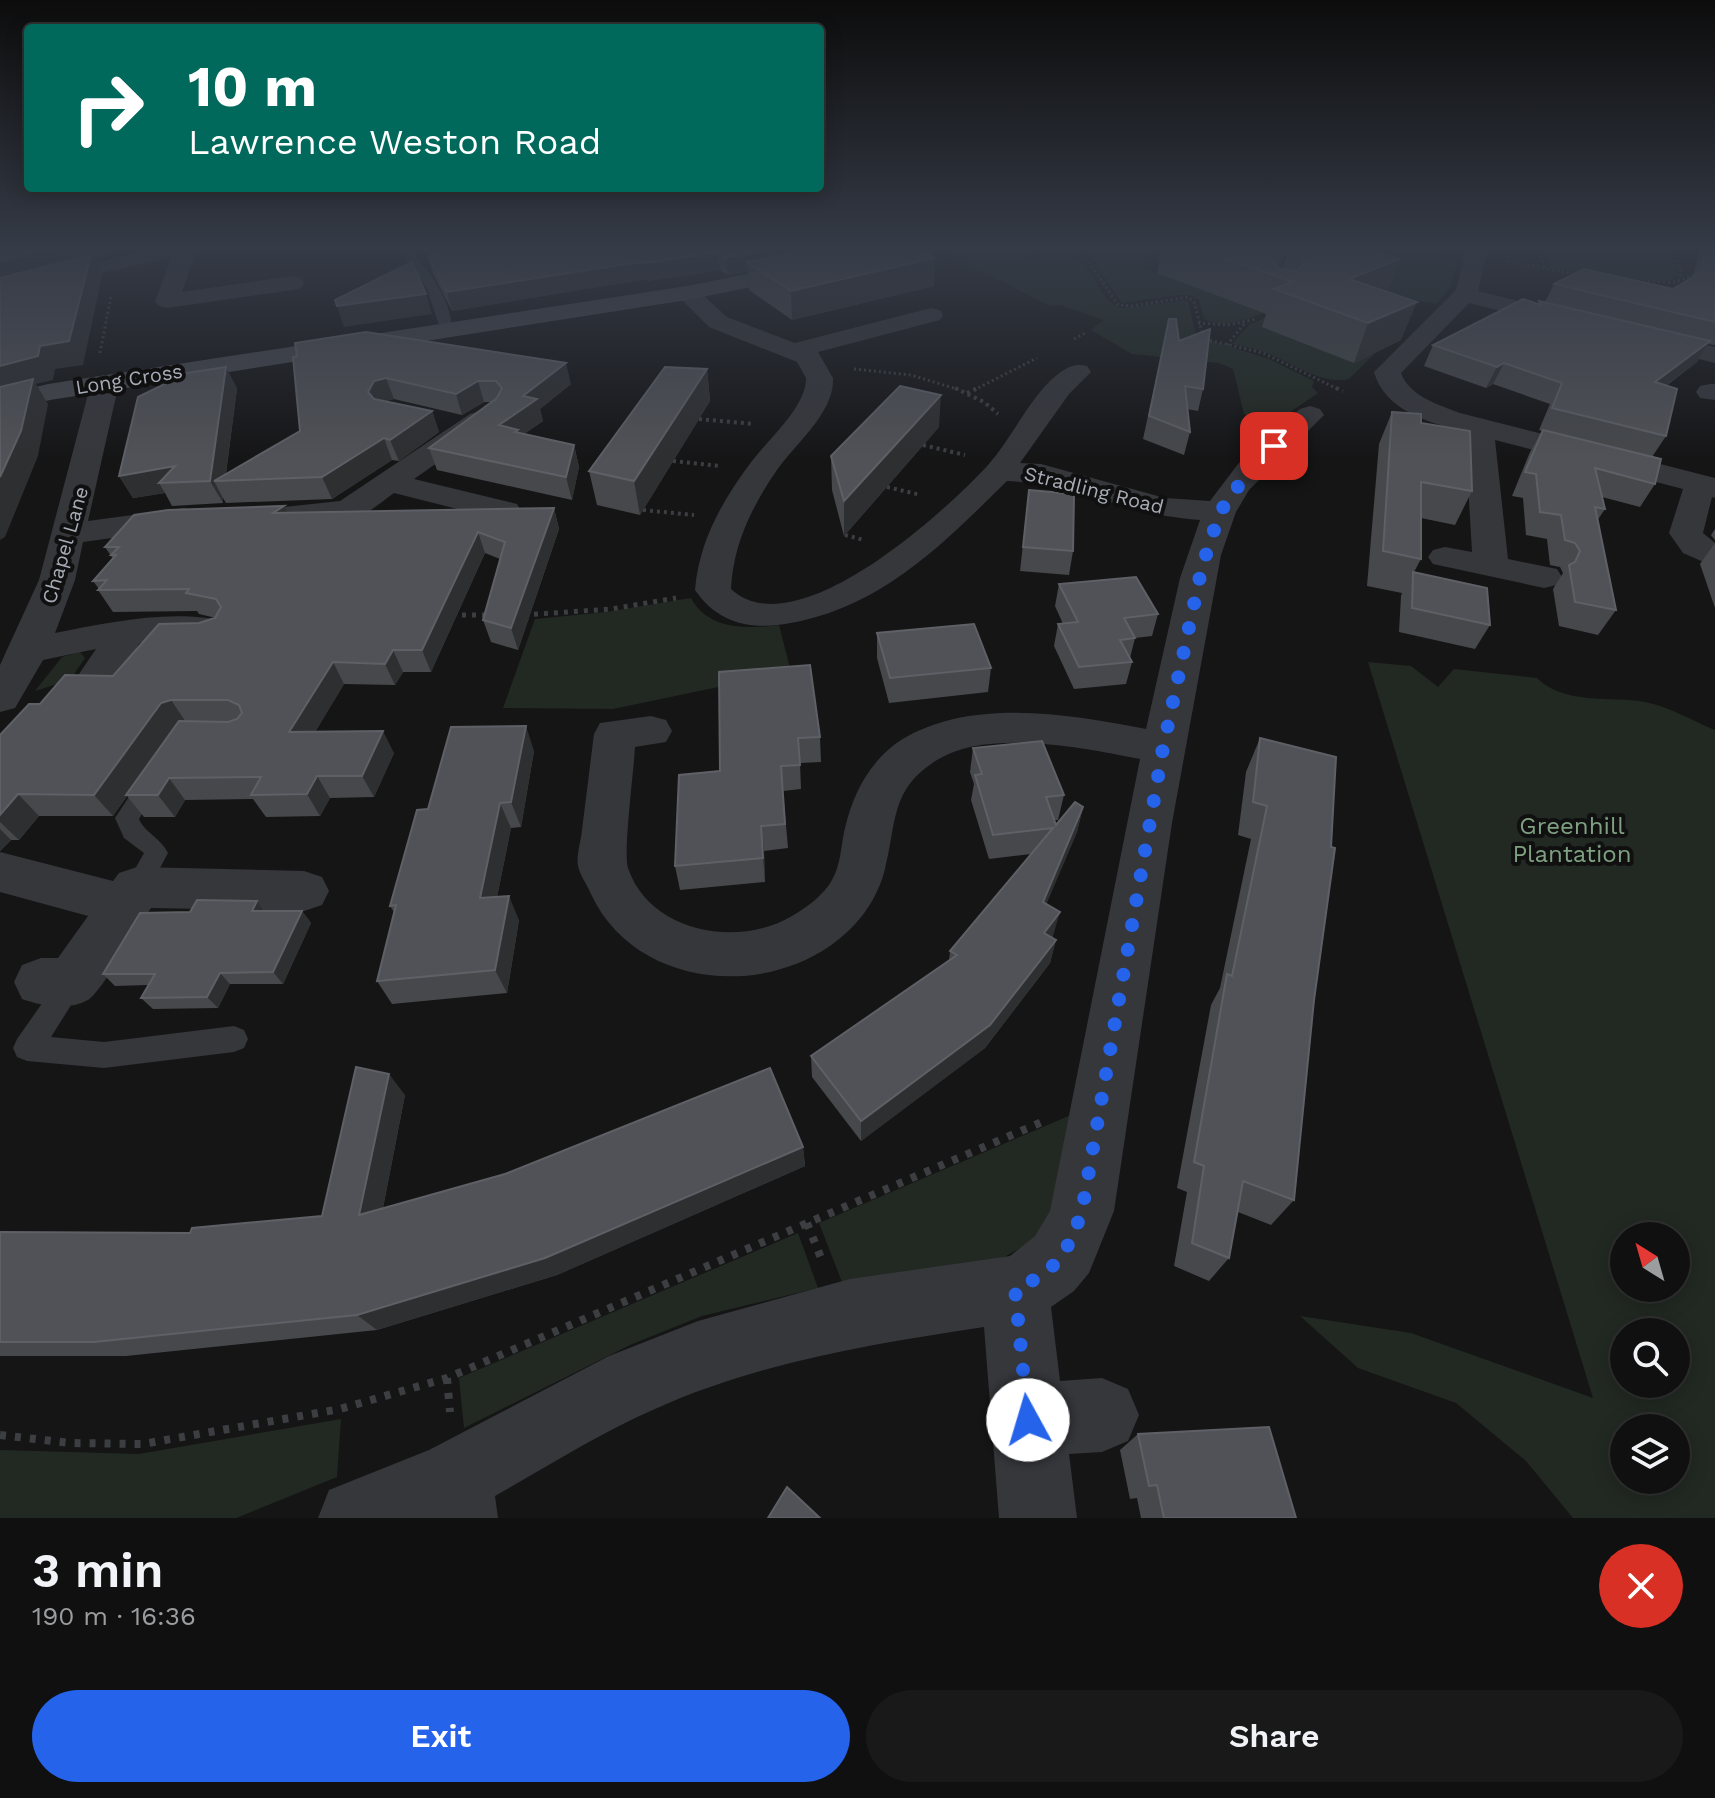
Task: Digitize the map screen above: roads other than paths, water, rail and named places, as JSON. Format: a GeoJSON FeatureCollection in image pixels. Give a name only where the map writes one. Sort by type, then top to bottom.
{"type":"FeatureCollection","features":[{"type":"Feature","properties":{"kind":"street","name":"Long Cross"},"geometry":{"type":"LineString","coordinates":[[0,405],[48,392],[530,318]]}},
{"type":"Feature","properties":{"kind":"street"},"geometry":{"type":"LineString","coordinates":[[714,318],[797,350],[908,318]]}},
{"type":"Feature","properties":{"kind":"street"},"geometry":{"type":"LineString","coordinates":[[1441,318],[1391,367],[1387,372],[1389,382],[1422,407],[1479,427],[1707,486],[1686,533],[1695,546],[1715,557]]}},
{"type":"Feature","properties":{"kind":"street"},"geometry":{"type":"LineString","coordinates":[[1559,318],[1597,327]]}},
{"type":"Feature","properties":{"kind":"street"},"geometry":{"type":"LineString","coordinates":[[1626,334],[1715,355]]}},
{"type":"Feature","properties":{"kind":"street","name":"Stradling Road"},"geometry":{"type":"LineString","coordinates":[[797,350],[816,366],[819,386],[814,402],[775,451],[722,537],[712,567],[713,590],[725,604],[747,615],[785,614],[847,595],[910,556],[999,471],[1041,473],[1153,506],[1220,512]]}},
{"type":"Feature","properties":{"kind":"street"},"geometry":{"type":"LineString","coordinates":[[999,471],[1078,382]]}},
{"type":"Feature","properties":{"kind":"street","name":"Chapel Lane"},"geometry":{"type":"LineString","coordinates":[[0,698],[29,650],[57,580],[99,384]]}},
{"type":"Feature","properties":{"kind":"street","name":"Long Cross"},"geometry":{"type":"LineString","coordinates":[[0,396],[26,391],[48,392]]}},
{"type":"Feature","properties":{"kind":"street"},"geometry":{"type":"LineString","coordinates":[[357,1518],[457,1497],[586,1404],[698,1356],[850,1313],[1015,1289],[1037,1280],[1057,1264],[1072,1241],[1082,1211],[1163,748],[1202,567],[1220,512],[1256,461],[1327,403]]}},
{"type":"Feature","properties":{"kind":"street"},"geometry":{"type":"LineString","coordinates":[[68,534],[161,520],[338,512],[362,502],[392,483],[466,420]]}},
{"type":"Feature","properties":{"kind":"street"},"geometry":{"type":"LineString","coordinates":[[1479,427],[1491,567]]}},
{"type":"Feature","properties":{"kind":"street"},"geometry":{"type":"LineString","coordinates":[[392,483],[505,511]]}},
{"type":"Feature","properties":{"kind":"street"},"geometry":{"type":"LineString","coordinates":[[1445,557],[1544,577]]}},
{"type":"Feature","properties":{"kind":"street"},"geometry":{"type":"LineString","coordinates":[[29,650],[129,631],[212,630]]}},
{"type":"Feature","properties":{"kind":"street"},"geometry":{"type":"LineString","coordinates":[[99,674],[129,631]]}},
{"type":"Feature","properties":{"kind":"street"},"geometry":{"type":"LineString","coordinates":[[651,731],[615,734],[602,865],[608,882],[635,919],[653,934],[673,945],[702,954],[723,956],[753,955],[790,944],[816,929],[844,905],[858,874],[869,817],[886,781],[908,757],[927,746],[973,734],[1044,729],[1072,731],[1163,748]]}},
{"type":"Feature","properties":{"kind":"street"},"geometry":{"type":"LineString","coordinates":[[0,872],[130,896],[304,891]]}},
{"type":"Feature","properties":{"kind":"street"},"geometry":{"type":"LineString","coordinates":[[56,982],[130,896]]}},
{"type":"Feature","properties":{"kind":"street"},"geometry":{"type":"LineString","coordinates":[[1015,1289],[1038,1518]]}},
{"type":"Feature","properties":{"kind":"street"},"geometry":{"type":"LineString","coordinates":[[1028,1420],[1102,1415]]}},
{"type":"Feature","properties":{"kind":"lane"},"geometry":{"type":"LineString","coordinates":[[444,318],[447,331]]}},
{"type":"Feature","properties":{"kind":"lane"},"geometry":{"type":"LineString","coordinates":[[130,896],[156,853],[152,845],[132,832],[127,818],[160,769]]}},
{"type":"Feature","properties":{"kind":"lane"},"geometry":{"type":"LineString","coordinates":[[56,982],[27,1048],[104,1055],[234,1039]]}},
{"type":"Feature","properties":{"kind":"park label","name":"Greenhill Plantation"},"geometry":{"type":"Point","coordinates":[1572,840]}}]}
